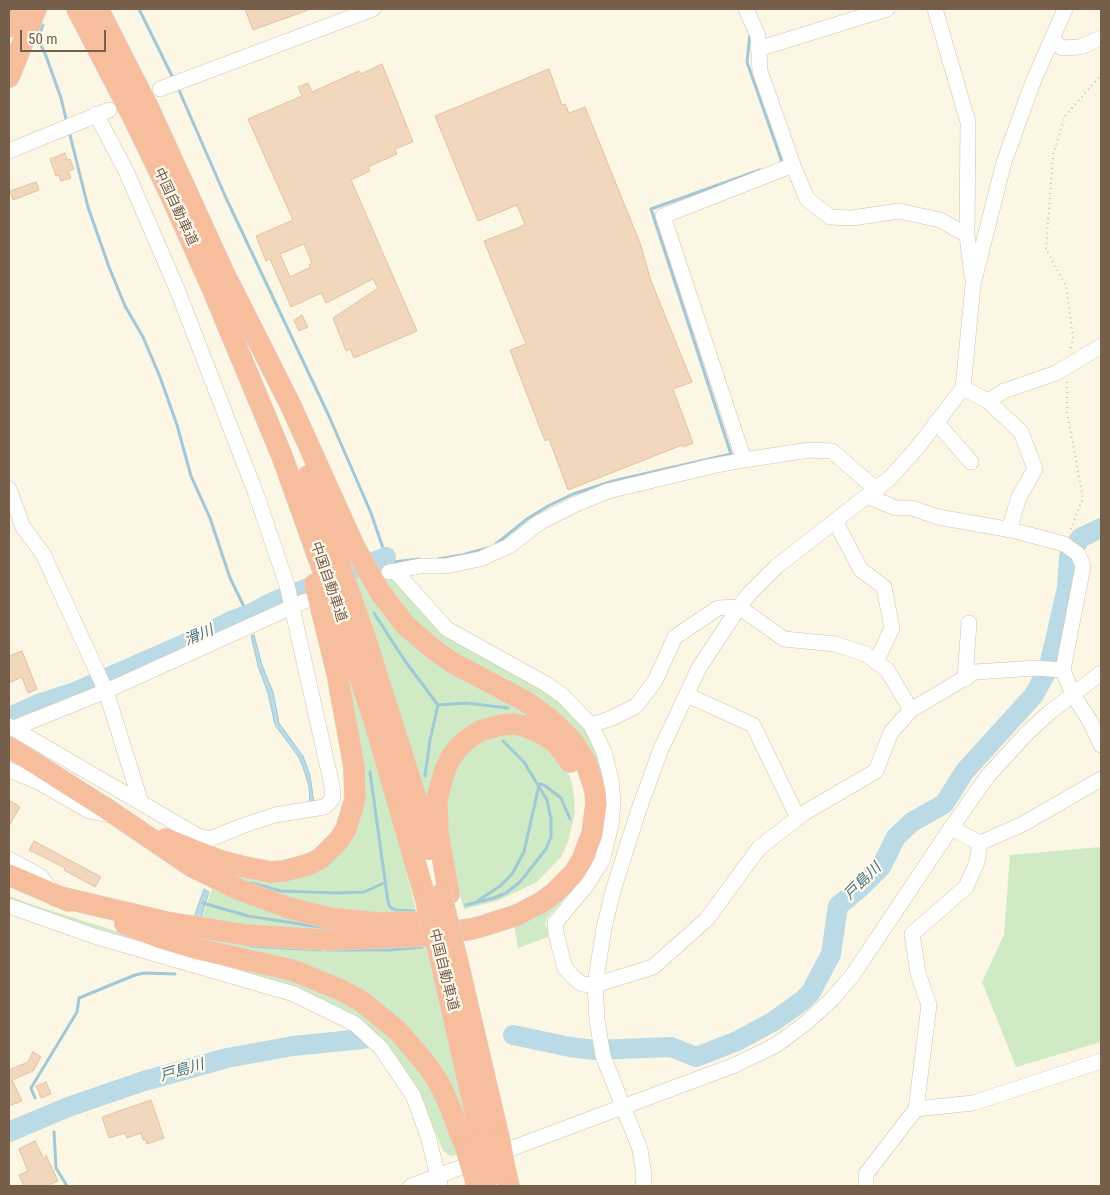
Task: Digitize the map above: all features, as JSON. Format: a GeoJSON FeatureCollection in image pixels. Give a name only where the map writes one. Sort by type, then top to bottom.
{"type":"FeatureCollection","features":[{"type":"Feature","properties":{"kind":"highway"},"geometry":{"type":"LineString","coordinates":[[9,27],[16,9]]}},
{"type":"Feature","properties":{"kind":"highway"},"geometry":{"type":"LineString","coordinates":[[9,77],[36,9]]}},
{"type":"Feature","properties":{"kind":"highway","name":"中国自動車道"},"geometry":{"type":"LineString","coordinates":[[77,9],[133,117],[174,205],[212,288],[269,423],[311,535],[376,727],[438,895]]}},
{"type":"Feature","properties":{"kind":"highway","name":"中国自動車道"},"geometry":{"type":"LineString","coordinates":[[98,9],[149,109],[229,283],[293,436],[364,634],[420,814],[452,956],[492,1105],[483,1144]]}},
{"type":"Feature","properties":{"kind":"highway"},"geometry":{"type":"LineString","coordinates":[[56,896],[166,922],[246,935],[328,940],[422,936],[472,929],[517,915],[542,902],[574,873],[582,860],[592,834],[596,804],[591,776],[586,762],[570,738],[549,718],[524,701],[453,663],[428,645],[406,626],[380,592],[355,548],[294,411],[229,283]]}},
{"type":"Feature","properties":{"kind":"highway"},"geometry":{"type":"LineString","coordinates":[[124,820],[221,861],[270,872],[295,869],[320,859],[339,840],[349,822],[355,783],[346,715],[327,628],[312,575],[297,525],[273,463],[269,423]]}},
{"type":"Feature","properties":{"kind":"highway"},"geometry":{"type":"LineString","coordinates":[[10,734],[169,853],[214,879],[266,901],[309,914],[379,923],[423,922],[473,915],[508,904],[539,888],[555,876],[575,845],[582,818],[580,791],[571,764],[565,754],[546,736],[524,726],[514,724],[501,725],[480,731],[469,738],[452,757],[440,783],[437,798],[436,813],[441,856],[438,895]]}},
{"type":"Feature","properties":{"kind":"highway"},"geometry":{"type":"LineString","coordinates":[[9,876],[109,919],[161,938],[198,949],[292,970],[341,990],[361,1001],[398,1031],[427,1065],[439,1083],[448,1102],[483,1144],[491,1181]]}},
{"type":"Feature","properties":{"kind":"highway","name":"中国自動車道"},"geometry":{"type":"LineString","coordinates":[[452,956],[483,1144],[491,1181]]}},
{"type":"Feature","properties":{"kind":"street"},"geometry":{"type":"LineString","coordinates":[[160,89],[338,15],[373,9]]}},
{"type":"Feature","properties":{"kind":"street"},"geometry":{"type":"LineString","coordinates":[[746,9],[758,36],[760,71],[807,199],[830,217],[852,218],[899,211],[940,220],[967,235]]}},
{"type":"Feature","properties":{"kind":"street"},"geometry":{"type":"LineString","coordinates":[[758,50],[887,9]]}},
{"type":"Feature","properties":{"kind":"street"},"geometry":{"type":"LineString","coordinates":[[935,9],[968,122],[967,235],[973,285]]}},
{"type":"Feature","properties":{"kind":"street"},"geometry":{"type":"LineString","coordinates":[[642,1186],[644,1176],[640,1148],[602,1056],[594,985],[613,891],[638,812],[661,749],[699,668],[739,607],[776,567],[890,478],[908,459],[963,388],[973,285],[1004,162],[1033,82],[1065,9]]}},
{"type":"Feature","properties":{"kind":"street"},"geometry":{"type":"LineString","coordinates":[[1052,39],[1062,48],[1080,47],[1101,38]]}},
{"type":"Feature","properties":{"kind":"street"},"geometry":{"type":"LineString","coordinates":[[9,152],[103,112],[126,171],[177,289],[256,494],[287,586],[298,604],[332,786],[332,797],[324,807],[275,815],[210,839],[198,836],[141,803],[10,734]]}},
{"type":"Feature","properties":{"kind":"street"},"geometry":{"type":"LineString","coordinates":[[744,460],[663,216],[793,165]]}},
{"type":"Feature","properties":{"kind":"street"},"geometry":{"type":"LineString","coordinates":[[988,401],[1004,391],[1056,372],[1101,346]]}},
{"type":"Feature","properties":{"kind":"street"},"geometry":{"type":"LineString","coordinates":[[963,388],[988,401],[1021,432],[1035,469],[1019,497],[1009,530]]}},
{"type":"Feature","properties":{"kind":"street"},"geometry":{"type":"LineString","coordinates":[[936,422],[971,462]]}},
{"type":"Feature","properties":{"kind":"street"},"geometry":{"type":"LineString","coordinates":[[1060,669],[1036,668],[976,672],[911,710],[891,732],[876,772],[798,818],[759,848],[707,919],[653,967],[594,985],[582,984],[565,968],[555,923],[586,886],[602,861],[611,825],[613,803],[611,779],[604,752],[591,725],[562,695],[546,684],[447,629],[392,571],[420,566],[445,566],[480,560],[509,546],[540,522],[608,491],[744,460],[809,450],[832,451],[873,493],[896,508],[912,508],[938,517],[1009,530],[1071,548],[1083,566],[1060,669],[1073,695],[1090,721],[1101,745]]}},
{"type":"Feature","properties":{"kind":"street"},"geometry":{"type":"LineString","coordinates":[[9,489],[23,527],[43,554],[106,691],[141,803]]}},
{"type":"Feature","properties":{"kind":"street"},"geometry":{"type":"LineString","coordinates":[[835,521],[861,570],[884,587],[892,628],[876,662]]}},
{"type":"Feature","properties":{"kind":"street"},"geometry":{"type":"LineString","coordinates":[[10,734],[298,604]]}},
{"type":"Feature","properties":{"kind":"street"},"geometry":{"type":"LineString","coordinates":[[591,725],[612,718],[636,706],[655,681],[675,637],[718,608],[739,607],[784,639],[835,644],[866,654],[887,670],[911,710]]}},
{"type":"Feature","properties":{"kind":"street"},"geometry":{"type":"LineString","coordinates":[[965,679],[969,622]]}},
{"type":"Feature","properties":{"kind":"street"},"geometry":{"type":"LineString","coordinates":[[411,1186],[440,1181],[624,1107],[735,1065],[776,1045],[806,1023],[832,1000],[852,976],[987,777],[1027,733],[1101,673]]}},
{"type":"Feature","properties":{"kind":"street"},"geometry":{"type":"LineString","coordinates":[[687,695],[754,725],[798,818]]}},
{"type":"Feature","properties":{"kind":"street"},"geometry":{"type":"LineString","coordinates":[[9,770],[39,782],[90,811],[124,820]]}},
{"type":"Feature","properties":{"kind":"street"},"geometry":{"type":"LineString","coordinates":[[980,843],[1023,824],[1101,779]]}},
{"type":"Feature","properties":{"kind":"street"},"geometry":{"type":"LineString","coordinates":[[951,828],[980,843]]}},
{"type":"Feature","properties":{"kind":"street"},"geometry":{"type":"LineString","coordinates":[[866,1186],[866,1174],[916,1109],[929,1005],[918,973],[912,934],[966,887],[978,862],[980,843]]}},
{"type":"Feature","properties":{"kind":"street"},"geometry":{"type":"LineString","coordinates":[[9,859],[40,876],[56,896]]}},
{"type":"Feature","properties":{"kind":"street"},"geometry":{"type":"LineString","coordinates":[[9,906],[94,936],[294,994],[355,1024],[381,1048],[413,1095],[428,1136],[440,1181]]}},
{"type":"Feature","properties":{"kind":"street"},"geometry":{"type":"LineString","coordinates":[[916,1109],[973,1103],[1101,1061]]}},
{"type":"Feature","properties":{"kind":"path"},"geometry":{"type":"LineString","coordinates":[[1071,548],[1083,498],[1067,412],[1066,366],[1073,337],[1066,286],[1046,248],[1053,155],[1065,116],[1101,75]]}},
{"type":"Feature","properties":{"kind":"green space"},"geometry":{"type":"Polygon","coordinates":[[[348,549],[376,599],[543,722],[476,725],[431,821],[347,558],[348,549]]]}},
{"type":"Feature","properties":{"kind":"green space"},"geometry":{"type":"Polygon","coordinates":[[[387,577],[392,578],[525,679],[563,703],[587,729],[597,750],[606,790],[599,850],[588,873],[547,918],[545,924],[550,936],[518,948],[514,925],[578,879],[595,766],[427,636],[379,580],[387,577]]]}},
{"type":"Feature","properties":{"kind":"green space"},"geometry":{"type":"Polygon","coordinates":[[[340,662],[352,681],[395,827],[417,915],[354,914],[282,899],[175,848],[270,880],[355,830],[340,662]]]}},
{"type":"Feature","properties":{"kind":"green space"},"geometry":{"type":"Polygon","coordinates":[[[492,734],[525,735],[549,748],[565,767],[571,779],[575,813],[568,842],[561,857],[537,882],[497,901],[464,909],[455,879],[445,813],[451,774],[477,741],[492,734]]]}},
{"type":"Feature","properties":{"kind":"green space"},"geometry":{"type":"Polygon","coordinates":[[[1101,847],[1101,1042],[1016,1067],[982,982],[1004,935],[1010,855],[1101,847]]]}},
{"type":"Feature","properties":{"kind":"green space"},"geometry":{"type":"Polygon","coordinates":[[[213,886],[357,933],[201,921],[213,886]]]}},
{"type":"Feature","properties":{"kind":"green space"},"geometry":{"type":"Polygon","coordinates":[[[9,896],[172,949],[283,976],[342,999],[385,1029],[424,1074],[460,1154],[451,1156],[443,1151],[423,1101],[350,1015],[331,1003],[302,990],[135,942],[9,900],[9,896]]]}},
{"type":"Feature","properties":{"kind":"green space"},"geometry":{"type":"Polygon","coordinates":[[[138,922],[425,942],[470,1135],[393,1018],[138,922]]]}},
{"type":"Feature","properties":{"kind":"water"},"geometry":{"type":"Polygon","coordinates":[[[254,635],[262,665],[273,692],[279,723],[303,756],[310,775],[314,803],[310,804],[309,786],[298,756],[275,725],[268,693],[258,666],[251,636],[254,635]]]}},
{"type":"Feature","properties":{"kind":"water"},"geometry":{"type":"Polygon","coordinates":[[[204,889],[209,892],[201,918],[194,917],[204,889]]]}},
{"type":"Feature","properties":{"kind":"building"},"geometry":{"type":"Polygon","coordinates":[[[245,9],[308,9],[308,10],[253,30],[245,9]]]}},
{"type":"Feature","properties":{"kind":"building"},"geometry":{"type":"Polygon","coordinates":[[[382,64],[413,142],[395,149],[397,154],[368,167],[370,171],[351,180],[417,331],[354,358],[350,349],[346,351],[333,318],[378,288],[373,279],[326,303],[321,293],[291,307],[270,259],[266,261],[256,236],[293,220],[248,119],[302,96],[298,87],[308,83],[312,92],[359,71],[361,74],[382,64]],[[304,244],[280,254],[290,277],[311,267],[309,265],[312,263],[304,244]]]}},
{"type":"Feature","properties":{"kind":"building"},"geometry":{"type":"Polygon","coordinates":[[[549,69],[562,105],[565,104],[569,113],[585,107],[640,243],[651,281],[692,382],[673,389],[693,443],[683,447],[682,445],[568,490],[549,439],[545,441],[510,350],[526,344],[484,241],[525,225],[517,205],[478,221],[435,116],[549,69]]]}},
{"type":"Feature","properties":{"kind":"building"},"geometry":{"type":"Polygon","coordinates":[[[65,153],[67,160],[70,159],[74,169],[68,171],[71,178],[61,181],[59,175],[56,176],[50,159],[65,153]]]}},
{"type":"Feature","properties":{"kind":"building"},"geometry":{"type":"Polygon","coordinates":[[[36,182],[39,190],[13,200],[10,191],[36,182]]]}},
{"type":"Feature","properties":{"kind":"building"},"geometry":{"type":"Polygon","coordinates":[[[302,315],[308,327],[299,331],[294,320],[302,315]]]}},
{"type":"Feature","properties":{"kind":"building"},"geometry":{"type":"Polygon","coordinates":[[[22,651],[37,689],[28,693],[22,677],[9,683],[9,656],[22,651]]]}},
{"type":"Feature","properties":{"kind":"building"},"geometry":{"type":"Polygon","coordinates":[[[9,800],[20,807],[9,826],[9,800]]]}},
{"type":"Feature","properties":{"kind":"building"},"geometry":{"type":"Polygon","coordinates":[[[34,841],[101,877],[95,887],[64,870],[65,868],[29,850],[34,841]]]}},
{"type":"Feature","properties":{"kind":"building"},"geometry":{"type":"Polygon","coordinates":[[[33,1052],[41,1057],[33,1071],[12,1080],[22,1101],[9,1106],[9,1070],[28,1062],[33,1052]]]}},
{"type":"Feature","properties":{"kind":"building"},"geometry":{"type":"Polygon","coordinates":[[[46,1082],[51,1094],[41,1098],[36,1086],[46,1082]]]}},
{"type":"Feature","properties":{"kind":"building"},"geometry":{"type":"Polygon","coordinates":[[[151,1100],[164,1138],[147,1144],[146,1140],[143,1140],[141,1133],[127,1138],[125,1133],[109,1138],[102,1117],[151,1100]]]}},
{"type":"Feature","properties":{"kind":"building"},"geometry":{"type":"Polygon","coordinates":[[[35,1141],[45,1161],[46,1155],[58,1181],[51,1184],[52,1186],[24,1186],[19,1175],[28,1171],[19,1149],[35,1141]]]}},
{"type":"Feature","properties":{"kind":"waterway"},"geometry":{"type":"LineString","coordinates":[[139,9],[174,80]]}},
{"type":"Feature","properties":{"kind":"waterway"},"geometry":{"type":"LineString","coordinates":[[43,25],[38,39],[61,98],[67,123]]}},
{"type":"Feature","properties":{"kind":"waterway"},"geometry":{"type":"LineString","coordinates":[[750,34],[747,62],[782,162],[780,163]]}},
{"type":"Feature","properties":{"kind":"waterway"},"geometry":{"type":"LineString","coordinates":[[178,88],[226,198],[328,414],[371,513],[386,557],[393,562],[420,559]]}},
{"type":"Feature","properties":{"kind":"waterway"},"geometry":{"type":"LineString","coordinates":[[69,131],[88,207],[109,267],[125,306],[143,337],[160,377],[177,425],[191,476],[210,518],[230,578],[248,615]]}},
{"type":"Feature","properties":{"kind":"waterway"},"geometry":{"type":"LineString","coordinates":[[496,544],[527,519],[573,494],[613,481],[731,454],[651,209],[760,170]]}},
{"type":"Feature","properties":{"kind":"waterway","name":"戸島川"},"geometry":{"type":"LineString","coordinates":[[513,1035],[570,1047],[595,1050],[671,1047],[696,1057],[737,1041],[774,1021],[802,1001],[811,992],[831,954],[838,906],[881,867],[896,837],[912,822],[944,804],[965,771],[1034,695],[1048,669],[1067,588],[1069,557],[1080,538],[1101,528]]}},
{"type":"Feature","properties":{"kind":"waterway"},"geometry":{"type":"LineString","coordinates":[[438,559],[488,548]]}},
{"type":"Feature","properties":{"kind":"waterway","name":"滑川"},"geometry":{"type":"LineString","coordinates":[[12,716],[41,703],[75,692],[196,639],[275,601],[386,557]]}},
{"type":"Feature","properties":{"kind":"waterway"},"geometry":{"type":"LineString","coordinates":[[374,613],[405,661],[438,705],[430,740],[425,776]]}},
{"type":"Feature","properties":{"kind":"waterway"},"geometry":{"type":"LineString","coordinates":[[438,705],[466,703],[508,708]]}},
{"type":"Feature","properties":{"kind":"waterway"},"geometry":{"type":"LineString","coordinates":[[466,905],[506,893],[520,882],[546,849],[551,837],[551,819],[547,800],[524,762],[503,741]]}},
{"type":"Feature","properties":{"kind":"waterway"},"geometry":{"type":"LineString","coordinates":[[370,772],[388,902],[390,907],[395,910],[414,911]]}},
{"type":"Feature","properties":{"kind":"waterway"},"geometry":{"type":"LineString","coordinates":[[540,784],[561,798],[570,819]]}},
{"type":"Feature","properties":{"kind":"waterway"},"geometry":{"type":"LineString","coordinates":[[479,900],[500,886],[512,874],[524,852],[539,785]]}},
{"type":"Feature","properties":{"kind":"waterway"},"geometry":{"type":"LineString","coordinates":[[251,883],[281,891],[337,893],[364,892],[384,883]]}},
{"type":"Feature","properties":{"kind":"waterway"},"geometry":{"type":"LineString","coordinates":[[203,903],[248,916],[326,928]]}},
{"type":"Feature","properties":{"kind":"waterway"},"geometry":{"type":"LineString","coordinates":[[251,946],[322,950]]}},
{"type":"Feature","properties":{"kind":"waterway"},"geometry":{"type":"LineString","coordinates":[[328,950],[390,950],[422,947]]}},
{"type":"Feature","properties":{"kind":"waterway"},"geometry":{"type":"LineString","coordinates":[[35,1098],[31,1088],[77,1012],[79,998],[135,975],[144,973],[175,974]]}},
{"type":"Feature","properties":{"kind":"waterway","name":"戸島川"},"geometry":{"type":"LineString","coordinates":[[9,1132],[68,1107],[144,1081],[227,1058],[293,1046],[363,1039]]}},
{"type":"Feature","properties":{"kind":"waterway"},"geometry":{"type":"LineString","coordinates":[[54,1132],[56,1168],[67,1186]]}}]}
